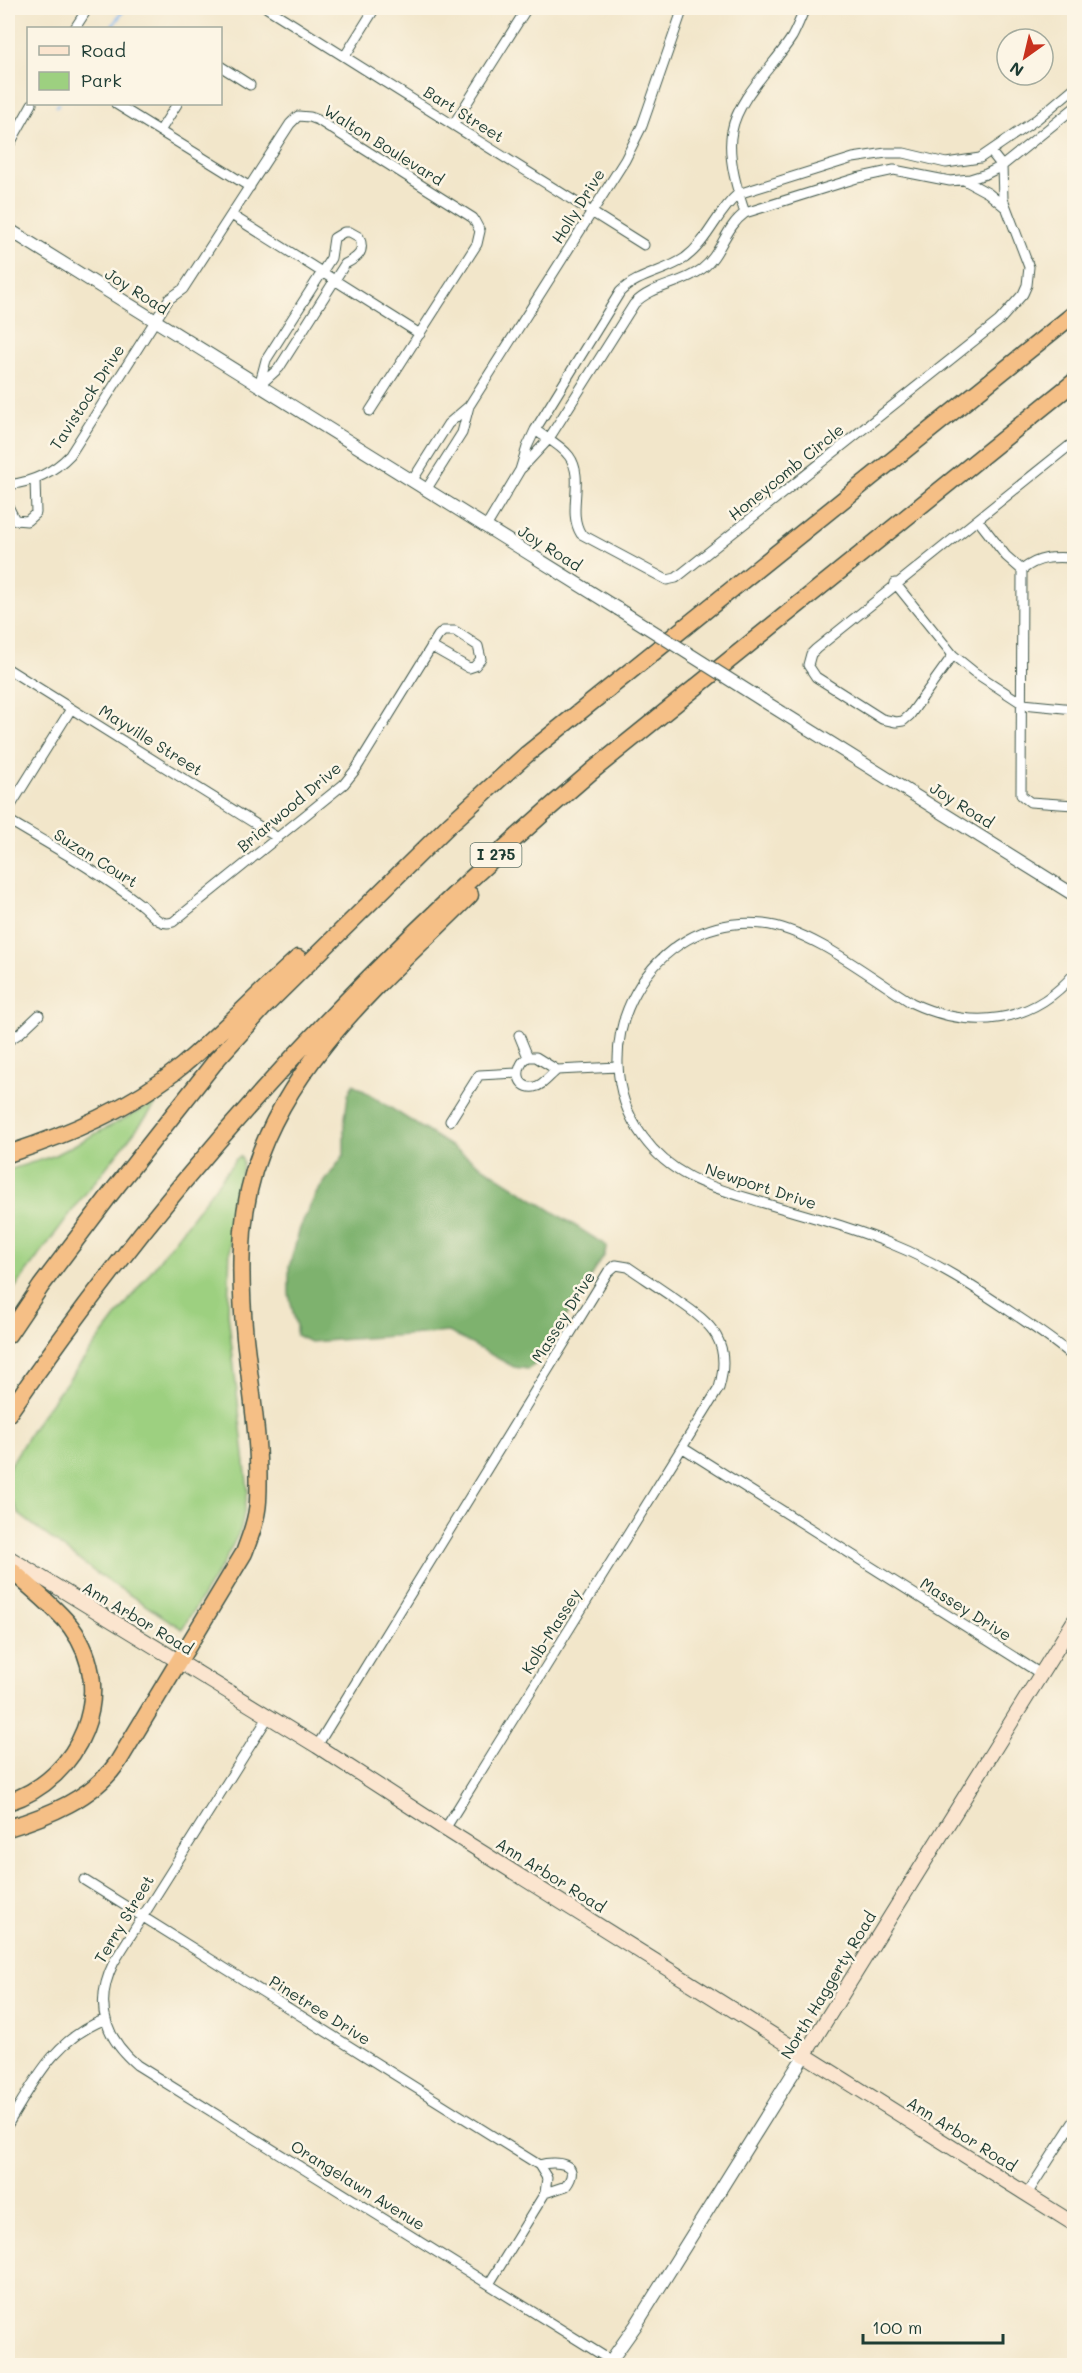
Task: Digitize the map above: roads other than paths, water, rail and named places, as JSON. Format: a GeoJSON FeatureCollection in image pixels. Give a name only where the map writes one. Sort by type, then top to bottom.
{"type":"FeatureCollection","features":[{"type":"Feature","properties":{"kind":"highway"},"geometry":{"type":"LineString","coordinates":[[8,1335],[47,1277],[218,1058],[265,1006],[450,824],[526,755],[1074,314]]}},
{"type":"Feature","properties":{"kind":"highway","name":"I 275"},"geometry":{"type":"LineString","coordinates":[[8,1414],[126,1253],[252,1101],[394,951],[527,826],[696,686],[1074,382]]}},
{"type":"Feature","properties":{"kind":"highway"},"geometry":{"type":"LineString","coordinates":[[8,1828],[50,1813],[72,1802],[109,1774],[244,1553],[258,1503],[257,1452],[245,1332],[242,1253],[245,1217],[255,1171],[284,1103],[316,1054],[348,1017],[483,881],[527,826]]}},
{"type":"Feature","properties":{"kind":"highway"},"geometry":{"type":"LineString","coordinates":[[8,1154],[76,1129],[129,1102],[165,1079],[182,1066],[338,921],[370,902]]}},
{"type":"Feature","properties":{"kind":"highway"},"geometry":{"type":"LineString","coordinates":[[8,1567],[72,1628],[86,1657],[91,1688],[88,1720],[82,1737],[64,1766],[38,1789],[8,1802]]}},
{"type":"Feature","properties":{"kind":"main road","name":"Ann Arbor Road"},"geometry":{"type":"LineString","coordinates":[[8,1557],[317,1746],[1074,2224]]}},
{"type":"Feature","properties":{"kind":"main road","name":"North Haggerty Road"},"geometry":{"type":"LineString","coordinates":[[805,2054],[1074,1621]]}},
{"type":"Feature","properties":{"kind":"street"},"geometry":{"type":"LineString","coordinates":[[76,27],[88,8]]}},
{"type":"Feature","properties":{"kind":"street","name":"Bart Street"},"geometry":{"type":"LineString","coordinates":[[267,8],[644,245]]}},
{"type":"Feature","properties":{"kind":"street"},"geometry":{"type":"LineString","coordinates":[[345,56],[375,8]]}},
{"type":"Feature","properties":{"kind":"street"},"geometry":{"type":"LineString","coordinates":[[453,125],[527,8]]}},
{"type":"Feature","properties":{"kind":"street","name":"Holly Drive"},"geometry":{"type":"LineString","coordinates":[[412,481],[448,424],[469,406],[625,160],[642,126],[683,8]]}},
{"type":"Feature","properties":{"kind":"street"},"geometry":{"type":"LineString","coordinates":[[745,213],[738,194],[730,142],[735,122],[760,78],[792,37],[805,8]]}},
{"type":"Feature","properties":{"kind":"street"},"geometry":{"type":"LineString","coordinates":[[222,67],[250,85]]}},
{"type":"Feature","properties":{"kind":"street"},"geometry":{"type":"LineString","coordinates":[[520,470],[535,430],[620,292],[628,285],[684,259],[700,244],[729,201],[738,194],[853,158],[886,153],[909,154],[946,163],[971,160],[990,152],[1074,88]]}},
{"type":"Feature","properties":{"kind":"street"},"geometry":{"type":"LineString","coordinates":[[486,527],[520,470],[548,440],[639,300],[699,271],[709,263],[732,227],[745,213],[870,175],[894,170],[950,181],[986,174],[1002,166],[1074,108],[1066,96]]}},
{"type":"Feature","properties":{"kind":"street"},"geometry":{"type":"LineString","coordinates":[[8,147],[32,105]]}},
{"type":"Feature","properties":{"kind":"street"},"geometry":{"type":"LineString","coordinates":[[118,105],[250,188]]}},
{"type":"Feature","properties":{"kind":"street"},"geometry":{"type":"LineString","coordinates":[[160,131],[176,105]]}},
{"type":"Feature","properties":{"kind":"street","name":"Walton Boulevard"},"geometry":{"type":"LineString","coordinates":[[155,321],[169,299],[183,289],[290,124],[298,116],[318,120],[473,218],[480,231],[477,244],[370,411]]}},
{"type":"Feature","properties":{"kind":"street"},"geometry":{"type":"LineString","coordinates":[[990,152],[1002,166]]}},
{"type":"Feature","properties":{"kind":"street"},"geometry":{"type":"LineString","coordinates":[[907,173],[909,154]]}},
{"type":"Feature","properties":{"kind":"street","name":"Honeycomb Circle"},"geometry":{"type":"LineString","coordinates":[[535,430],[566,452],[574,465],[576,524],[581,534],[667,580],[676,578],[999,321],[1018,302],[1027,285],[1029,267],[1002,192],[1002,166]]}},
{"type":"Feature","properties":{"kind":"street"},"geometry":{"type":"LineString","coordinates":[[964,180],[988,193],[1010,212]]}},
{"type":"Feature","properties":{"kind":"street"},"geometry":{"type":"LineString","coordinates":[[232,216],[420,334]]}},
{"type":"Feature","properties":{"kind":"street","name":"Joy Road"},"geometry":{"type":"LineString","coordinates":[[8,229],[1074,895]]}},
{"type":"Feature","properties":{"kind":"street"},"geometry":{"type":"LineString","coordinates":[[344,232],[355,234],[361,242],[360,253],[355,259],[345,264],[279,368],[259,386],[266,360],[331,258],[334,238],[344,232]]}},
{"type":"Feature","properties":{"kind":"street"},"geometry":{"type":"LineString","coordinates":[[700,244],[715,254]]}},
{"type":"Feature","properties":{"kind":"street"},"geometry":{"type":"LineString","coordinates":[[628,285],[639,300]]}},
{"type":"Feature","properties":{"kind":"street","name":"Tavistock Drive"},"geometry":{"type":"LineString","coordinates":[[8,485],[35,479],[57,467],[70,455],[155,321]]}},
{"type":"Feature","properties":{"kind":"street"},"geometry":{"type":"LineString","coordinates":[[290,323],[302,331]]}},
{"type":"Feature","properties":{"kind":"street"},"geometry":{"type":"LineString","coordinates":[[582,355],[596,366]]}},
{"type":"Feature","properties":{"kind":"street","name":"Holly Drive"},"geometry":{"type":"LineString","coordinates":[[426,490],[462,433],[469,406]]}},
{"type":"Feature","properties":{"kind":"street"},"geometry":{"type":"LineString","coordinates":[[953,655],[910,716],[903,721],[896,722],[882,719],[816,677],[807,665],[811,654],[895,583],[1074,442]]}},
{"type":"Feature","properties":{"kind":"street"},"geometry":{"type":"LineString","coordinates":[[8,506],[15,520],[27,521],[36,513],[35,479]]}},
{"type":"Feature","properties":{"kind":"street"},"geometry":{"type":"LineString","coordinates":[[978,519],[1006,556],[1022,570],[1021,795],[1030,802],[1074,805]]}},
{"type":"Feature","properties":{"kind":"street"},"geometry":{"type":"LineString","coordinates":[[1022,570],[1040,559],[1074,558]]}},
{"type":"Feature","properties":{"kind":"street"},"geometry":{"type":"LineString","coordinates":[[895,583],[953,655],[974,672],[1023,704],[1074,709]]}},
{"type":"Feature","properties":{"kind":"street","name":"Briarwood Drive"},"geometry":{"type":"LineString","coordinates":[[166,924],[173,922],[338,790],[351,777],[440,634],[450,630],[478,646],[481,652],[480,661],[469,668],[432,647]]}},
{"type":"Feature","properties":{"kind":"street","name":"Mayville Street"},"geometry":{"type":"LineString","coordinates":[[8,669],[278,838]]}},
{"type":"Feature","properties":{"kind":"street"},"geometry":{"type":"LineString","coordinates":[[8,810],[71,709]]}},
{"type":"Feature","properties":{"kind":"street","name":"Suzan Court"},"geometry":{"type":"LineString","coordinates":[[8,820],[138,902],[158,921],[166,924]]}},
{"type":"Feature","properties":{"kind":"street","name":"Newport Drive"},"geometry":{"type":"LineString","coordinates":[[1074,974],[1054,993],[1018,1014],[984,1020],[964,1020],[930,1012],[912,1003],[800,933],[762,924],[724,926],[702,932],[680,944],[661,958],[647,974],[634,995],[623,1021],[618,1051],[618,1067],[624,1097],[634,1124],[652,1149],[673,1168],[705,1185],[868,1235],[920,1256],[970,1285],[1059,1344],[1074,1358]]}},
{"type":"Feature","properties":{"kind":"street"},"geometry":{"type":"LineString","coordinates":[[8,1041],[39,1015]]}},
{"type":"Feature","properties":{"kind":"street"},"geometry":{"type":"LineString","coordinates":[[519,1035],[528,1057]]}},
{"type":"Feature","properties":{"kind":"street"},"geometry":{"type":"LineString","coordinates":[[557,1070],[542,1083],[532,1087],[524,1084],[518,1073],[521,1062],[528,1057],[536,1057],[557,1070],[618,1067]]}},
{"type":"Feature","properties":{"kind":"street"},"geometry":{"type":"LineString","coordinates":[[450,1121],[479,1075],[518,1073]]}},
{"type":"Feature","properties":{"kind":"street","name":"Massey Drive"},"geometry":{"type":"LineString","coordinates":[[317,1746],[609,1272],[616,1265],[628,1267],[701,1316],[714,1330],[721,1344],[724,1367],[719,1388],[683,1448],[1041,1674]]}},
{"type":"Feature","properties":{"kind":"street","name":"Kolb-Massey"},"geometry":{"type":"LineString","coordinates":[[445,1828],[683,1448]]}},
{"type":"Feature","properties":{"kind":"street","name":"Terry Street"},"geometry":{"type":"LineString","coordinates":[[106,2019],[103,1997],[108,1974],[269,1716]]}},
{"type":"Feature","properties":{"kind":"street","name":"Pinetree Drive"},"geometry":{"type":"LineString","coordinates":[[84,1880],[539,2165],[547,2178],[545,2193],[566,2186],[570,2179],[570,2171],[564,2164],[559,2162],[539,2165]]}},
{"type":"Feature","properties":{"kind":"street"},"geometry":{"type":"LineString","coordinates":[[8,2124],[41,2070],[62,2044],[83,2029],[106,2019]]}},
{"type":"Feature","properties":{"kind":"street","name":"Orangelawn Avenue"},"geometry":{"type":"LineString","coordinates":[[106,2019],[116,2044],[137,2065],[489,2284],[609,2363]]}},
{"type":"Feature","properties":{"kind":"street","name":"North Haggerty Road"},"geometry":{"type":"LineString","coordinates":[[609,2363],[636,2325],[805,2054]]}},
{"type":"Feature","properties":{"kind":"street"},"geometry":{"type":"LineString","coordinates":[[1027,2194],[1074,2121]]}},
{"type":"Feature","properties":{"kind":"street"},"geometry":{"type":"LineString","coordinates":[[489,2284],[545,2193]]}},
{"type":"Feature","properties":{"kind":"waterway"},"geometry":{"type":"LineString","coordinates":[[112,27],[125,8]]}}]}
